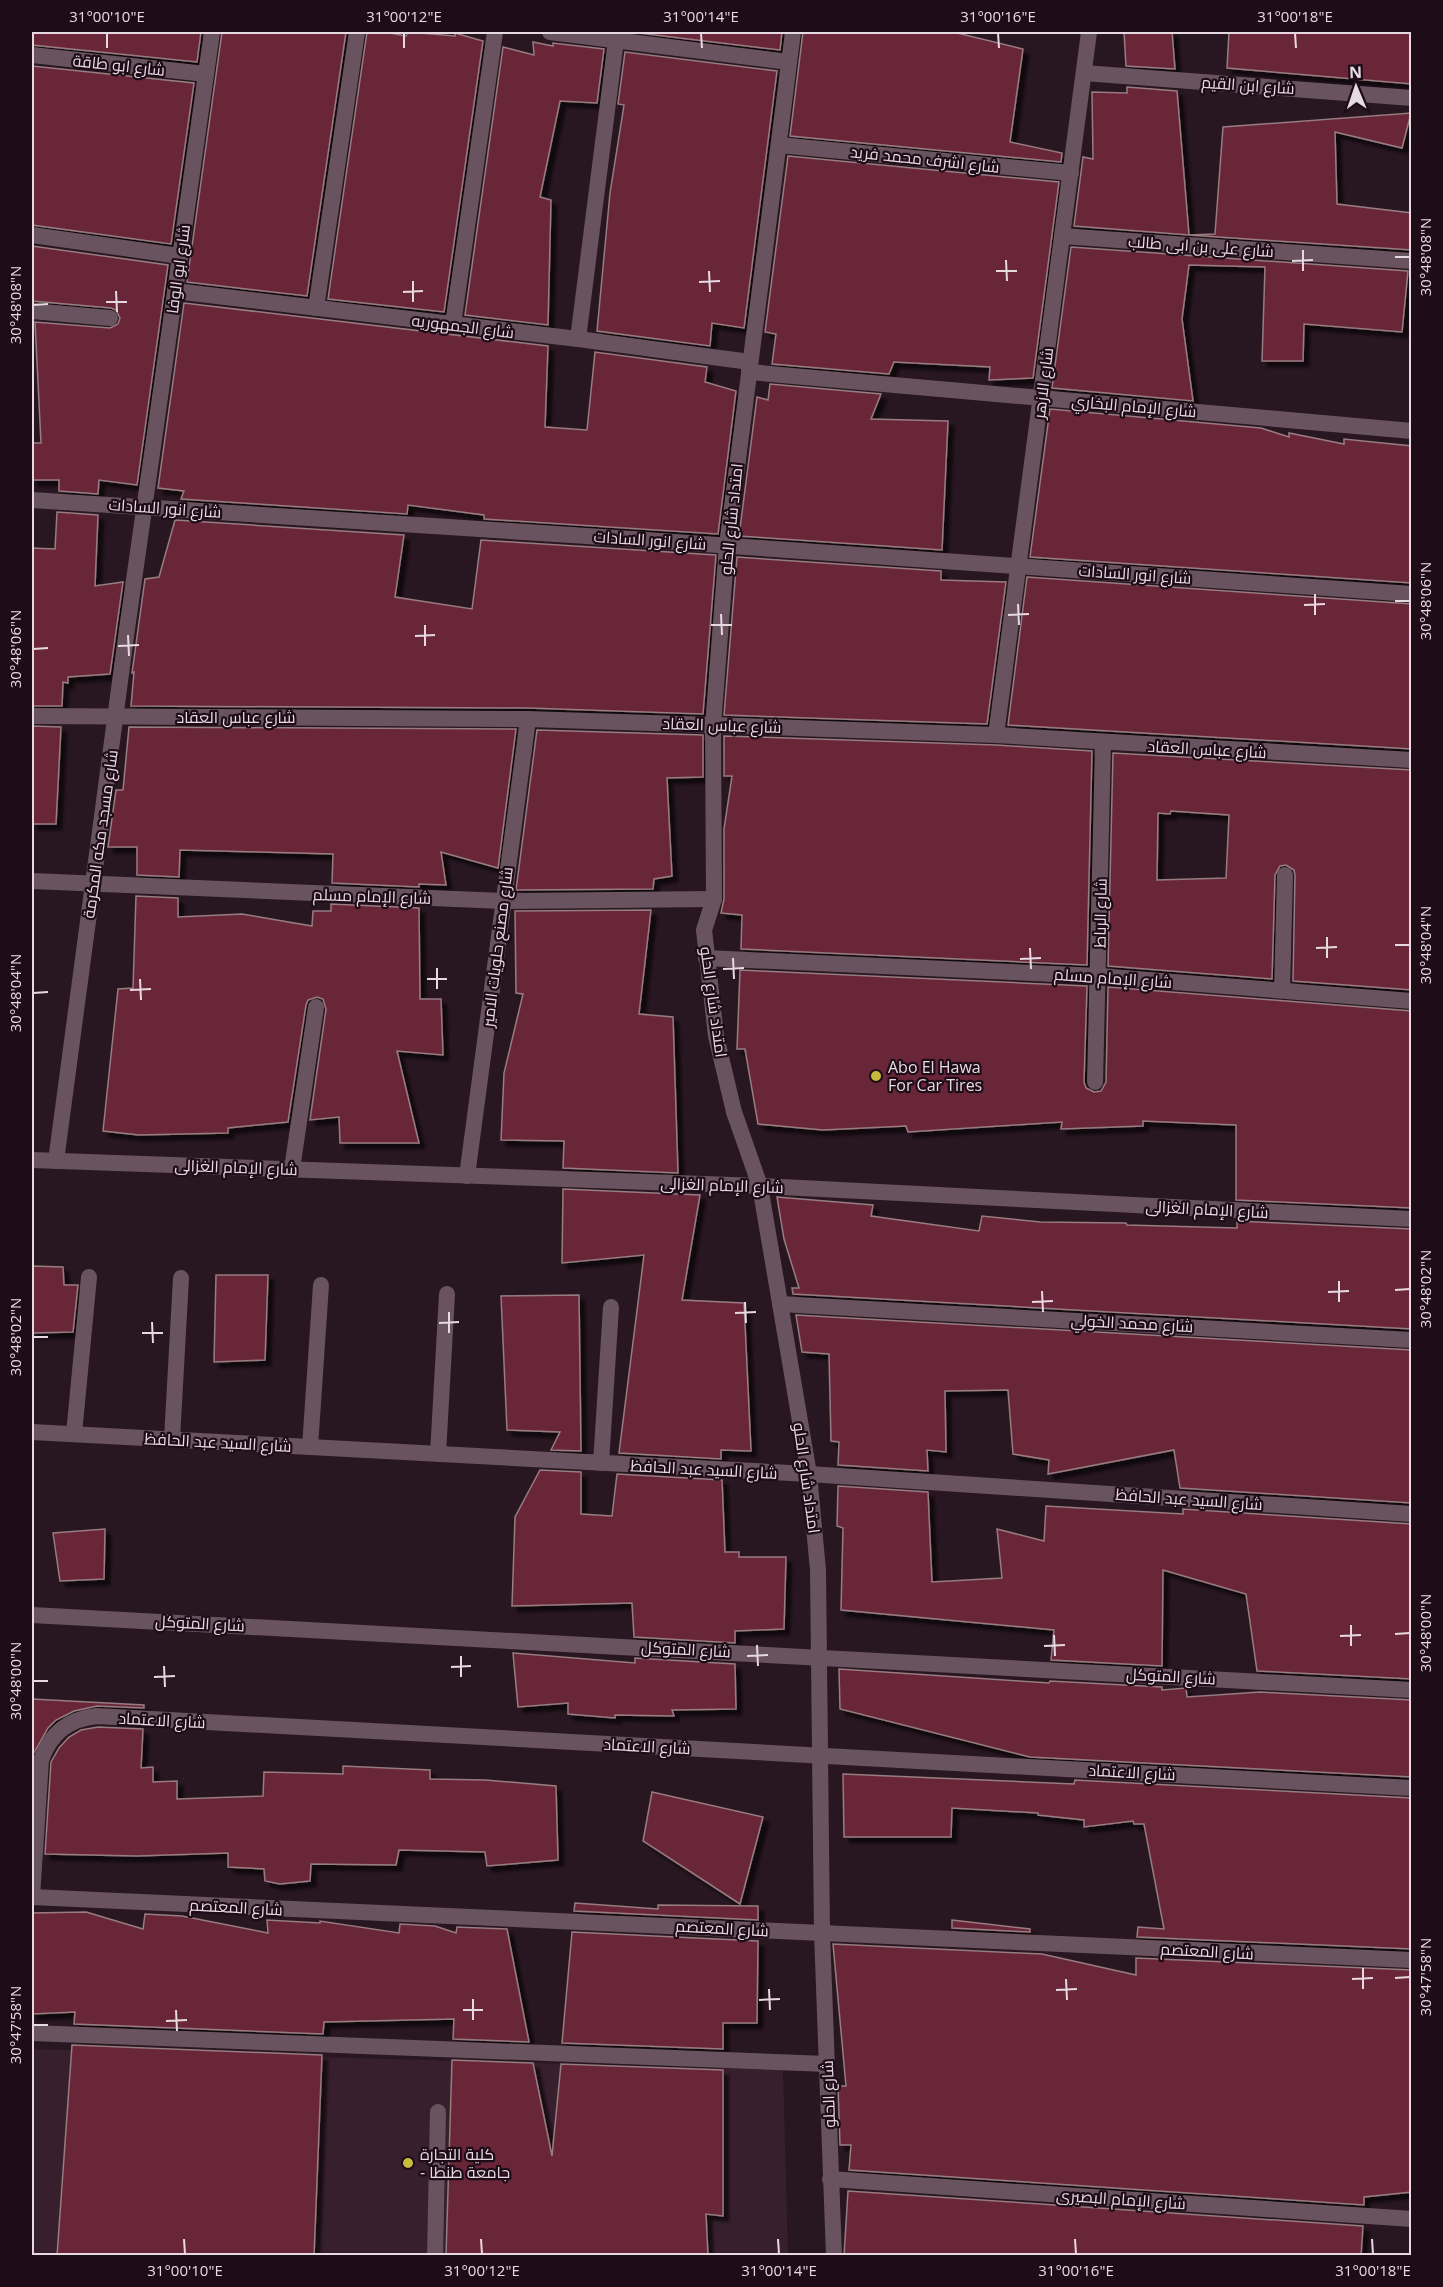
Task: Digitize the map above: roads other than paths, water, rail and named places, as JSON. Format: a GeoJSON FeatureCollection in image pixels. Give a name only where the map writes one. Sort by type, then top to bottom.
{"type":"FeatureCollection","features":[{"type":"Feature","properties":{"kind":"street","name":"شارع ابو الوفا"},"geometry":{"type":"LineString","coordinates":[[144,506],[212,32]]}},
{"type":"Feature","properties":{"kind":"street"},"geometry":{"type":"LineString","coordinates":[[316,308],[357,32]]}},
{"type":"Feature","properties":{"kind":"street"},"geometry":{"type":"LineString","coordinates":[[453,324],[495,32]]}},
{"type":"Feature","properties":{"kind":"street"},"geometry":{"type":"LineString","coordinates":[[550,32],[789,62]]}},
{"type":"Feature","properties":{"kind":"street","name":"امتداد شارع الحلو"},"geometry":{"type":"LineString","coordinates":[[793,32],[728,545],[713,725],[714,899],[704,930],[716,1035],[731,1101],[760,1186],[809,1474],[818,1570],[822,1933]]}},
{"type":"Feature","properties":{"kind":"street","name":"شارع الازهر"},"geometry":{"type":"LineString","coordinates":[[996,735],[1089,32]]}},
{"type":"Feature","properties":{"kind":"street"},"geometry":{"type":"LineString","coordinates":[[578,339],[616,40]]}},
{"type":"Feature","properties":{"kind":"street","name":"شارع ابو طاقة"},"geometry":{"type":"LineString","coordinates":[[32,55],[206,74]]}},
{"type":"Feature","properties":{"kind":"street","name":"شارع ابن القيم"},"geometry":{"type":"LineString","coordinates":[[1084,73],[1412,98]]}},
{"type":"Feature","properties":{"kind":"street","name":"شارع اشرف محمد فريد"},"geometry":{"type":"LineString","coordinates":[[779,145],[1071,173]]}},
{"type":"Feature","properties":{"kind":"street"},"geometry":{"type":"LineString","coordinates":[[32,236],[180,256]]}},
{"type":"Feature","properties":{"kind":"street","name":"شارع على بن ابى طالب"},"geometry":{"type":"LineString","coordinates":[[1062,236],[1412,261]]}},
{"type":"Feature","properties":{"kind":"street","name":"شارع الجمهوريه"},"geometry":{"type":"LineString","coordinates":[[175,291],[578,339],[749,367]]}},
{"type":"Feature","properties":{"kind":"street"},"geometry":{"type":"LineString","coordinates":[[32,311],[110,318]]}},
{"type":"Feature","properties":{"kind":"street","name":"شارع الإمام البخاري"},"geometry":{"type":"LineString","coordinates":[[749,367],[1041,397],[1412,431]]}},
{"type":"Feature","properties":{"kind":"street","name":"شارع انور السادات"},"geometry":{"type":"LineString","coordinates":[[32,500],[728,545],[1412,594]]}},
{"type":"Feature","properties":{"kind":"street","name":"شارع مسجد مكه المكرمة"},"geometry":{"type":"LineString","coordinates":[[56,1161],[144,506]]}},
{"type":"Feature","properties":{"kind":"street","name":"شارع عباس العقاد"},"geometry":{"type":"LineString","coordinates":[[32,716],[528,719],[996,735],[1412,760]]}},
{"type":"Feature","properties":{"kind":"street","name":"شارع مصنع حلويات الامير"},"geometry":{"type":"LineString","coordinates":[[467,1176],[528,719]]}},
{"type":"Feature","properties":{"kind":"street","name":"شارع الرباط"},"geometry":{"type":"LineString","coordinates":[[1095,1082],[1103,743]]}},
{"type":"Feature","properties":{"kind":"street"},"geometry":{"type":"LineString","coordinates":[[1282,990],[1285,875]]}},
{"type":"Feature","properties":{"kind":"street","name":"شارع الإمام مسلم"},"geometry":{"type":"LineString","coordinates":[[32,881],[503,901],[714,899]]}},
{"type":"Feature","properties":{"kind":"street","name":"شارع الإمام مسلم"},"geometry":{"type":"LineString","coordinates":[[706,958],[1099,976],[1412,1001]]}},
{"type":"Feature","properties":{"kind":"street"},"geometry":{"type":"LineString","coordinates":[[292,1169],[316,1007]]}},
{"type":"Feature","properties":{"kind":"street","name":"شارع الإمام الغزالى"},"geometry":{"type":"LineString","coordinates":[[32,1160],[760,1186],[1412,1219]]}},
{"type":"Feature","properties":{"kind":"street"},"geometry":{"type":"LineString","coordinates":[[74,1434],[88,1277]]}},
{"type":"Feature","properties":{"kind":"street"},"geometry":{"type":"LineString","coordinates":[[172,1439],[181,1278]]}},
{"type":"Feature","properties":{"kind":"street"},"geometry":{"type":"LineString","coordinates":[[310,1447],[321,1285]]}},
{"type":"Feature","properties":{"kind":"street"},"geometry":{"type":"LineString","coordinates":[[438,1454],[447,1294]]}},
{"type":"Feature","properties":{"kind":"street","name":"شارع محمد الخولي"},"geometry":{"type":"LineString","coordinates":[[780,1304],[1412,1340]]}},
{"type":"Feature","properties":{"kind":"street"},"geometry":{"type":"LineString","coordinates":[[601,1463],[611,1307]]}},
{"type":"Feature","properties":{"kind":"street","name":"شارع السيد عبد الحافظ"},"geometry":{"type":"LineString","coordinates":[[32,1432],[809,1474],[1412,1514]]}},
{"type":"Feature","properties":{"kind":"street","name":"شارع المتوكل"},"geometry":{"type":"LineString","coordinates":[[32,1615],[1412,1689]]}},
{"type":"Feature","properties":{"kind":"street","name":"شارع الاعتماد"},"geometry":{"type":"LineString","coordinates":[[32,1897],[41,1760],[45,1749],[57,1731],[86,1717],[97,1716],[1412,1788]]}},
{"type":"Feature","properties":{"kind":"street","name":"شارع المعتصم"},"geometry":{"type":"LineString","coordinates":[[32,1897],[1412,1960]]}},
{"type":"Feature","properties":{"kind":"street","name":"شارع الحلو"},"geometry":{"type":"LineString","coordinates":[[822,1933],[834,2256]]}},
{"type":"Feature","properties":{"kind":"street"},"geometry":{"type":"LineString","coordinates":[[32,2033],[826,2064]]}},
{"type":"Feature","properties":{"kind":"street"},"geometry":{"type":"LineString","coordinates":[[435,2256],[438,2112]]}},
{"type":"Feature","properties":{"kind":"street","name":"شارع الإمام البصيرى"},"geometry":{"type":"LineString","coordinates":[[831,2178],[1412,2219]]}},
{"type":"Feature","properties":{"kind":"place","name":"Abo El Hawa For Car Tires"},"geometry":{"type":"Point","coordinates":[876,1076]}},
{"type":"Feature","properties":{"kind":"place","name":"كلية التجارة - جامعة طنطا"},"geometry":{"type":"Point","coordinates":[408,2163]}}]}
